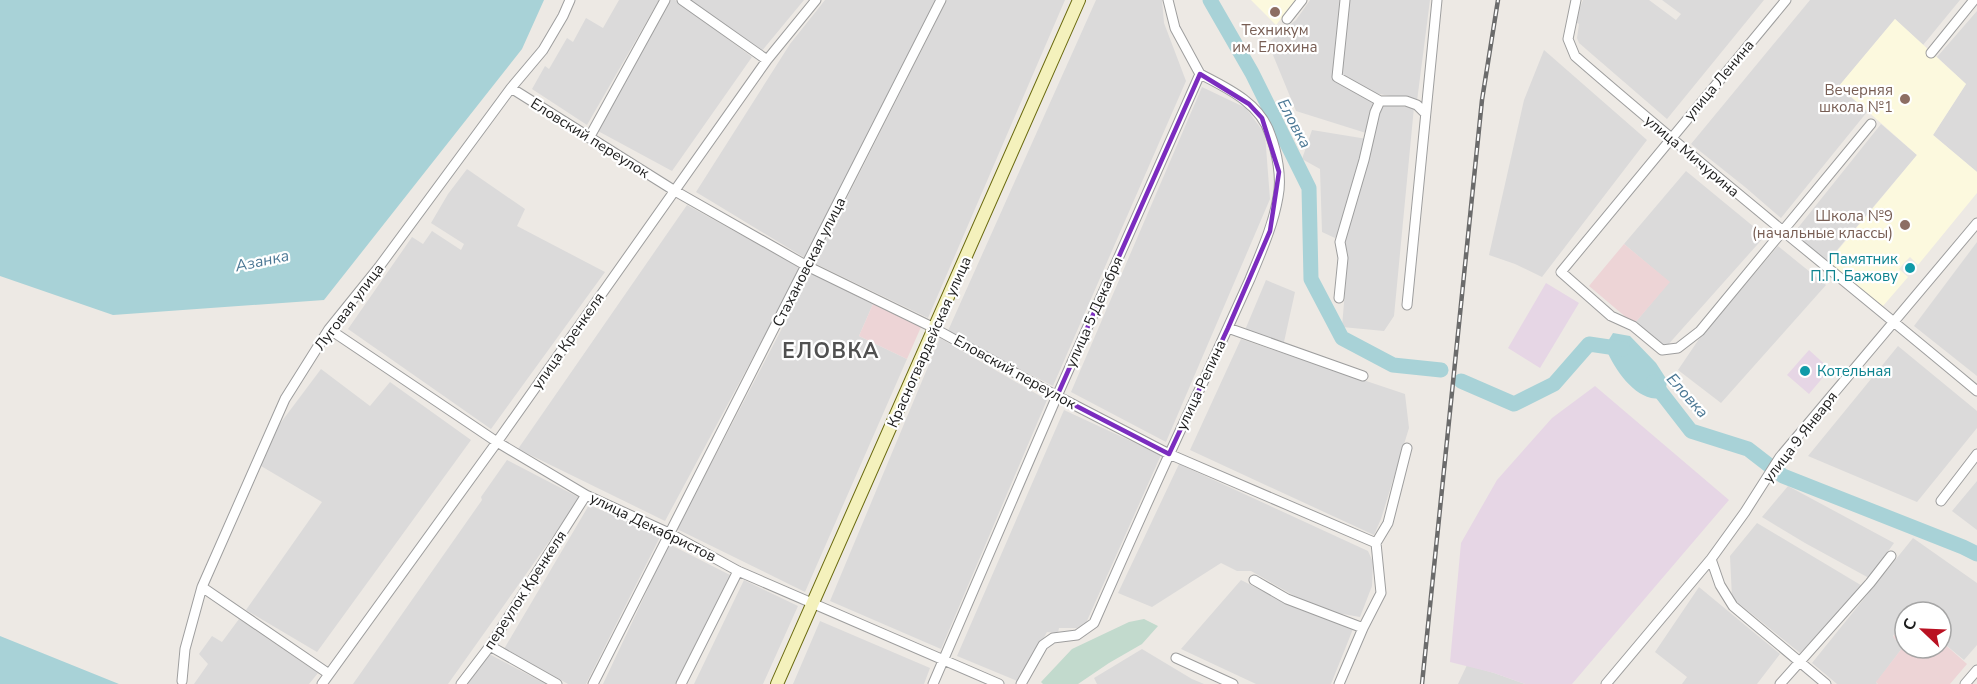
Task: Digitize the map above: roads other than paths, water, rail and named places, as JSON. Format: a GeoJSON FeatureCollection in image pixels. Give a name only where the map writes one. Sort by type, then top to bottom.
{"type":"FeatureCollection","features":[{"type":"Feature","properties":{"kind":"main road","name":"Красногвардейская улица"},"geometry":{"type":"LineString","coordinates":[[777,684],[1079,0]]}},
{"type":"Feature","properties":{"kind":"street","name":"Луговая улица"},"geometry":{"type":"LineString","coordinates":[[182,681],[185,649],[202,587],[285,399],[329,329],[379,267],[511,88],[543,50],[570,0]]}},
{"type":"Feature","properties":{"kind":"street"},"geometry":{"type":"LineString","coordinates":[[590,138],[665,0]]}},
{"type":"Feature","properties":{"kind":"street"},"geometry":{"type":"LineString","coordinates":[[682,0],[767,60]]}},
{"type":"Feature","properties":{"kind":"street","name":"улица Кренкеля"},"geometry":{"type":"LineString","coordinates":[[322,684],[497,442],[767,60],[816,0]]}},
{"type":"Feature","properties":{"kind":"street","name":"Стахановская улица"},"geometry":{"type":"LineString","coordinates":[[593,684],[941,0]]}},
{"type":"Feature","properties":{"kind":"street"},"geometry":{"type":"LineString","coordinates":[[1168,0],[1175,28],[1200,74]]}},
{"type":"Feature","properties":{"kind":"street"},"geometry":{"type":"LineString","coordinates":[[1287,19],[1302,0]]}},
{"type":"Feature","properties":{"kind":"street"},"geometry":{"type":"LineString","coordinates":[[1345,0],[1337,77],[1380,101],[1406,101],[1417,105],[1425,113]]}},
{"type":"Feature","properties":{"kind":"street"},"geometry":{"type":"LineString","coordinates":[[1407,305],[1437,0]]}},
{"type":"Feature","properties":{"kind":"street","name":"улица Мичурина"},"geometry":{"type":"LineString","coordinates":[[1576,0],[1568,39],[1575,56],[1671,139],[1977,391]]}},
{"type":"Feature","properties":{"kind":"street","name":"улица Ленина"},"geometry":{"type":"LineString","coordinates":[[1783,232],[1700,331],[1678,348],[1662,350],[1633,326],[1611,316],[1562,272],[1786,0]]}},
{"type":"Feature","properties":{"kind":"street"},"geometry":{"type":"LineString","coordinates":[[1931,53],[1974,0]]}},
{"type":"Feature","properties":{"kind":"street","name":"улица Репина"},"geometry":{"type":"LineString","coordinates":[[1021,684],[1043,645],[1053,638],[1077,635],[1094,623],[1270,231],[1279,195],[1279,172],[1270,134],[1262,118],[1249,104],[1200,74]]}},
{"type":"Feature","properties":{"kind":"street","name":"улица 5 Декабря"},"geometry":{"type":"LineString","coordinates":[[933,684],[1057,396],[1200,74]]}},
{"type":"Feature","properties":{"kind":"street","name":"Еловский переулок"},"geometry":{"type":"LineString","coordinates":[[511,88],[675,191],[807,266],[935,328],[1057,396],[1169,454],[1376,543]]}},
{"type":"Feature","properties":{"kind":"street"},"geometry":{"type":"LineString","coordinates":[[1339,298],[1343,258],[1340,242],[1364,160],[1375,112],[1380,101]]}},
{"type":"Feature","properties":{"kind":"street"},"geometry":{"type":"LineString","coordinates":[[1783,232],[1871,124]]}},
{"type":"Feature","properties":{"kind":"street","name":"улица 9 Января"},"geometry":{"type":"LineString","coordinates":[[1606,684],[1712,559],[1780,458],[1977,223]]}},
{"type":"Feature","properties":{"kind":"street"},"geometry":{"type":"LineString","coordinates":[[1228,328],[1363,376]]}},
{"type":"Feature","properties":{"kind":"street","name":"улица Декабристов"},"geometry":{"type":"LineString","coordinates":[[329,329],[497,442],[586,495],[669,533],[738,571],[999,684]]}},
{"type":"Feature","properties":{"kind":"street"},"geometry":{"type":"LineString","coordinates":[[1339,684],[1381,593],[1376,543],[1388,524],[1407,448]]}},
{"type":"Feature","properties":{"kind":"street"},"geometry":{"type":"LineString","coordinates":[[1941,501],[1977,454]]}},
{"type":"Feature","properties":{"kind":"street","name":"переулок Кренкеля"},"geometry":{"type":"LineString","coordinates":[[462,684],[490,646],[586,495]]}},
{"type":"Feature","properties":{"kind":"street"},"geometry":{"type":"LineString","coordinates":[[1780,684],[1870,583],[1891,556]]}},
{"type":"Feature","properties":{"kind":"street"},"geometry":{"type":"LineString","coordinates":[[1712,559],[1720,585],[1733,606],[1826,684]]}},
{"type":"Feature","properties":{"kind":"street"},"geometry":{"type":"LineString","coordinates":[[681,684],[738,571]]}},
{"type":"Feature","properties":{"kind":"street"},"geometry":{"type":"LineString","coordinates":[[1254,580],[1287,599],[1363,628]]}},
{"type":"Feature","properties":{"kind":"street"},"geometry":{"type":"LineString","coordinates":[[202,587],[329,675]]}},
{"type":"Feature","properties":{"kind":"street"},"geometry":{"type":"LineString","coordinates":[[490,646],[558,684]]}},
{"type":"Feature","properties":{"kind":"street"},"geometry":{"type":"LineString","coordinates":[[1176,658],[1233,684]]}},
{"type":"Feature","properties":{"kind":"street"},"geometry":{"type":"LineString","coordinates":[[1965,684],[1977,670]]}},
{"type":"Feature","properties":{"kind":"water","name":"Азанка"},"geometry":{"type":"Polygon","coordinates":[[[0,0],[544,0],[522,49],[324,300],[113,315],[0,276],[0,0]]]}},
{"type":"Feature","properties":{"kind":"water"},"geometry":{"type":"Polygon","coordinates":[[[1613,333],[1630,336],[1656,363],[1667,380],[1665,398],[1643,395],[1623,377],[1605,346],[1613,333]]]}},
{"type":"Feature","properties":{"kind":"water"},"geometry":{"type":"Polygon","coordinates":[[[0,636],[119,684],[0,684],[0,636]]]}},
{"type":"Feature","properties":{"kind":"waterway","name":"Еловка"},"geometry":{"type":"LineString","coordinates":[[1210,0],[1252,73],[1309,188],[1311,279],[1342,338],[1393,365],[1441,370]]}},
{"type":"Feature","properties":{"kind":"waterway","name":"Еловка"},"geometry":{"type":"LineString","coordinates":[[1461,381],[1514,404],[1554,384],[1589,344],[1623,349]]}},
{"type":"Feature","properties":{"kind":"waterway","name":"Еловка"},"geometry":{"type":"LineString","coordinates":[[1653,382],[1691,431],[1748,449],[1783,476],[1977,554]]}},
{"type":"Feature","properties":{"kind":"railway"},"geometry":{"type":"LineString","coordinates":[[1422,684],[1482,100],[1498,0]]}},
{"type":"Feature","properties":{"kind":"place","name":"Техникум им. Елохина"},"geometry":{"type":"Point","coordinates":[1275,12]}},
{"type":"Feature","properties":{"kind":"place","name":"Вечерняя школа №1"},"geometry":{"type":"Point","coordinates":[1905,99]}},
{"type":"Feature","properties":{"kind":"place","name":"Школа №9 (начальные классы)"},"geometry":{"type":"Point","coordinates":[1905,225]}},
{"type":"Feature","properties":{"kind":"place","name":"Памятник П.П. Бажову"},"geometry":{"type":"Point","coordinates":[1910,268]}},
{"type":"Feature","properties":{"kind":"place","name":"Котельная"},"geometry":{"type":"Point","coordinates":[1805,371]}},
{"type":"Feature","properties":{"kind":"district","name":"ЕЛОВКА"},"geometry":{"type":"Point","coordinates":[831,351]}}]}
